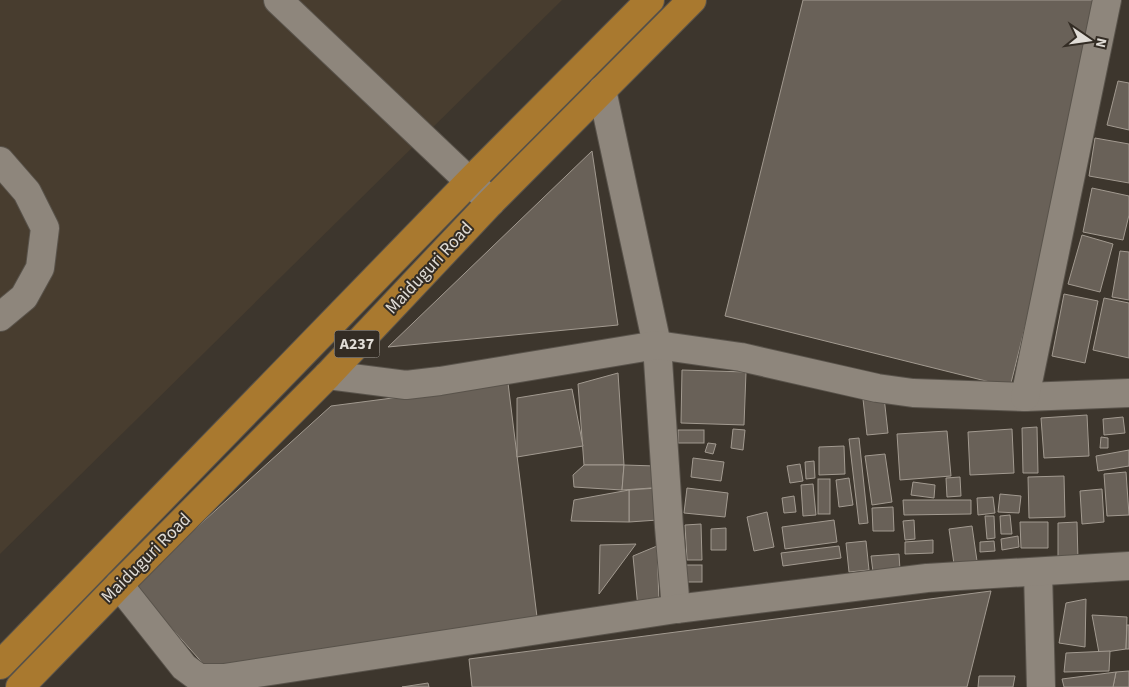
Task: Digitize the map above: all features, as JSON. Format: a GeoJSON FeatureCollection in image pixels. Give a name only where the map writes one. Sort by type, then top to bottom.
{"type":"FeatureCollection","features":[{"type":"Feature","properties":{"kind":"highway","name":"Maiduguri Road"},"geometry":{"type":"LineString","coordinates":[[0,665],[470,181],[650,0]]}},
{"type":"Feature","properties":{"kind":"highway","name":"Maiduguri Road"},"geometry":{"type":"LineString","coordinates":[[20,687],[118,585],[328,375],[491,202],[692,0]]}},
{"type":"Feature","properties":{"kind":"street"},"geometry":{"type":"LineString","coordinates":[[278,0],[491,202]]}},
{"type":"Feature","properties":{"kind":"street"},"geometry":{"type":"LineString","coordinates":[[1025,397],[1107,0]]}},
{"type":"Feature","properties":{"kind":"street"},"geometry":{"type":"LineString","coordinates":[[602,90],[657,345],[676,609]]}},
{"type":"Feature","properties":{"kind":"street"},"geometry":{"type":"LineString","coordinates":[[0,160],[27,192],[45,228],[40,268],[24,296],[0,317]]}},
{"type":"Feature","properties":{"kind":"street"},"geometry":{"type":"LineString","coordinates":[[328,375],[406,385],[657,345],[741,357],[877,388],[913,393],[1025,397],[1129,393]]}},
{"type":"Feature","properties":{"kind":"street"},"geometry":{"type":"LineString","coordinates":[[118,585],[184,667],[199,678],[224,678],[676,609],[927,578],[1129,566]]}},
{"type":"Feature","properties":{"kind":"street"},"geometry":{"type":"LineString","coordinates":[[1038,572],[1041,687]]}},
{"type":"Feature","properties":{"kind":"shaded area"},"geometry":{"type":"Polygon","coordinates":[[[0,0],[562,0],[0,554],[0,0]]]}},
{"type":"Feature","properties":{"kind":"building"},"geometry":{"type":"Polygon","coordinates":[[[803,0],[1095,0],[1106,3],[1010,387],[725,316],[803,0]]]}},
{"type":"Feature","properties":{"kind":"building"},"geometry":{"type":"Polygon","coordinates":[[[1118,81],[1129,83],[1129,130],[1107,125],[1118,81]]]}},
{"type":"Feature","properties":{"kind":"building"},"geometry":{"type":"Polygon","coordinates":[[[1095,138],[1129,144],[1129,183],[1089,176],[1095,138]]]}},
{"type":"Feature","properties":{"kind":"building"},"geometry":{"type":"Polygon","coordinates":[[[592,151],[618,325],[388,347],[592,151]]]}},
{"type":"Feature","properties":{"kind":"building"},"geometry":{"type":"Polygon","coordinates":[[[1092,188],[1129,196],[1129,215],[1123,240],[1083,232],[1092,188]]]}},
{"type":"Feature","properties":{"kind":"building"},"geometry":{"type":"Polygon","coordinates":[[[1082,235],[1113,244],[1100,292],[1068,284],[1082,235]]]}},
{"type":"Feature","properties":{"kind":"building"},"geometry":{"type":"Polygon","coordinates":[[[1120,251],[1129,252],[1129,300],[1112,297],[1120,251]]]}},
{"type":"Feature","properties":{"kind":"building"},"geometry":{"type":"Polygon","coordinates":[[[1064,294],[1098,301],[1085,363],[1052,356],[1064,294]]]}},
{"type":"Feature","properties":{"kind":"building"},"geometry":{"type":"Polygon","coordinates":[[[1104,298],[1129,303],[1129,358],[1093,350],[1104,298]]]}},
{"type":"Feature","properties":{"kind":"building"},"geometry":{"type":"Polygon","coordinates":[[[682,370],[746,372],[744,425],[681,423],[682,370]]]}},
{"type":"Feature","properties":{"kind":"building"},"geometry":{"type":"Polygon","coordinates":[[[618,373],[624,465],[584,465],[578,384],[618,373]]]}},
{"type":"Feature","properties":{"kind":"building"},"geometry":{"type":"Polygon","coordinates":[[[508,383],[538,625],[206,667],[133,585],[331,406],[508,383]]]}},
{"type":"Feature","properties":{"kind":"building"},"geometry":{"type":"Polygon","coordinates":[[[572,389],[583,446],[517,457],[517,398],[572,389]]]}},
{"type":"Feature","properties":{"kind":"building"},"geometry":{"type":"Polygon","coordinates":[[[884,397],[888,433],[867,435],[863,399],[884,397]]]}},
{"type":"Feature","properties":{"kind":"building"},"geometry":{"type":"Polygon","coordinates":[[[1087,415],[1089,456],[1044,458],[1041,418],[1087,415]]]}},
{"type":"Feature","properties":{"kind":"building"},"geometry":{"type":"Polygon","coordinates":[[[1123,417],[1125,433],[1104,435],[1103,419],[1123,417]]]}},
{"type":"Feature","properties":{"kind":"building"},"geometry":{"type":"Polygon","coordinates":[[[1037,427],[1038,473],[1023,473],[1022,428],[1037,427]]]}},
{"type":"Feature","properties":{"kind":"building"},"geometry":{"type":"Polygon","coordinates":[[[733,429],[745,430],[743,450],[731,448],[733,429]]]}},
{"type":"Feature","properties":{"kind":"building"},"geometry":{"type":"Polygon","coordinates":[[[1012,429],[1014,473],[970,475],[968,432],[1012,429]]]}},
{"type":"Feature","properties":{"kind":"building"},"geometry":{"type":"Polygon","coordinates":[[[678,430],[704,430],[704,443],[678,443],[678,430]]]}},
{"type":"Feature","properties":{"kind":"building"},"geometry":{"type":"Polygon","coordinates":[[[947,431],[951,476],[900,480],[897,434],[947,431]]]}},
{"type":"Feature","properties":{"kind":"building"},"geometry":{"type":"Polygon","coordinates":[[[1101,437],[1108,438],[1108,448],[1100,448],[1101,437]]]}},
{"type":"Feature","properties":{"kind":"building"},"geometry":{"type":"Polygon","coordinates":[[[859,438],[868,523],[859,524],[849,439],[859,438]]]}},
{"type":"Feature","properties":{"kind":"building"},"geometry":{"type":"Polygon","coordinates":[[[708,443],[716,444],[713,454],[705,452],[708,443]]]}},
{"type":"Feature","properties":{"kind":"building"},"geometry":{"type":"Polygon","coordinates":[[[844,446],[845,474],[819,475],[819,447],[844,446]]]}},
{"type":"Feature","properties":{"kind":"building"},"geometry":{"type":"Polygon","coordinates":[[[1129,450],[1129,466],[1098,471],[1096,456],[1129,450]]]}},
{"type":"Feature","properties":{"kind":"building"},"geometry":{"type":"Polygon","coordinates":[[[885,454],[892,502],[872,505],[865,456],[885,454]]]}},
{"type":"Feature","properties":{"kind":"building"},"geometry":{"type":"Polygon","coordinates":[[[693,458],[724,462],[721,481],[691,477],[693,458]]]}},
{"type":"Feature","properties":{"kind":"building"},"geometry":{"type":"Polygon","coordinates":[[[814,461],[815,478],[806,479],[805,462],[814,461]]]}},
{"type":"Feature","properties":{"kind":"building"},"geometry":{"type":"Polygon","coordinates":[[[800,464],[803,481],[790,483],[787,466],[800,464]]]}},
{"type":"Feature","properties":{"kind":"building"},"geometry":{"type":"Polygon","coordinates":[[[584,465],[624,465],[622,490],[574,487],[573,475],[584,465]]]}},
{"type":"Feature","properties":{"kind":"building"},"geometry":{"type":"Polygon","coordinates":[[[624,465],[656,466],[666,487],[622,490],[624,465]]]}},
{"type":"Feature","properties":{"kind":"building"},"geometry":{"type":"Polygon","coordinates":[[[1126,472],[1129,515],[1107,516],[1104,474],[1126,472]]]}},
{"type":"Feature","properties":{"kind":"building"},"geometry":{"type":"Polygon","coordinates":[[[1064,476],[1065,517],[1029,518],[1028,477],[1064,476]]]}},
{"type":"Feature","properties":{"kind":"building"},"geometry":{"type":"Polygon","coordinates":[[[960,477],[961,496],[947,497],[946,478],[960,477]]]}},
{"type":"Feature","properties":{"kind":"building"},"geometry":{"type":"Polygon","coordinates":[[[849,478],[853,505],[839,507],[836,480],[849,478]]]}},
{"type":"Feature","properties":{"kind":"building"},"geometry":{"type":"Polygon","coordinates":[[[818,479],[830,479],[830,514],[818,514],[818,479]]]}},
{"type":"Feature","properties":{"kind":"building"},"geometry":{"type":"Polygon","coordinates":[[[913,482],[935,485],[934,498],[911,495],[913,482]]]}},
{"type":"Feature","properties":{"kind":"building"},"geometry":{"type":"Polygon","coordinates":[[[813,484],[816,515],[803,516],[801,485],[813,484]]]}},
{"type":"Feature","properties":{"kind":"building"},"geometry":{"type":"Polygon","coordinates":[[[657,488],[658,520],[629,522],[629,490],[657,488]]]}},
{"type":"Feature","properties":{"kind":"building"},"geometry":{"type":"Polygon","coordinates":[[[687,488],[728,493],[725,517],[684,513],[687,488]]]}},
{"type":"Feature","properties":{"kind":"building"},"geometry":{"type":"Polygon","coordinates":[[[1102,489],[1104,522],[1082,524],[1080,491],[1102,489]]]}},
{"type":"Feature","properties":{"kind":"building"},"geometry":{"type":"Polygon","coordinates":[[[629,490],[629,522],[571,521],[574,500],[629,490]]]}},
{"type":"Feature","properties":{"kind":"building"},"geometry":{"type":"Polygon","coordinates":[[[1000,494],[1021,496],[1019,513],[998,512],[1000,494]]]}},
{"type":"Feature","properties":{"kind":"building"},"geometry":{"type":"Polygon","coordinates":[[[794,496],[796,512],[784,513],[782,498],[794,496]]]}},
{"type":"Feature","properties":{"kind":"building"},"geometry":{"type":"Polygon","coordinates":[[[993,497],[995,513],[978,515],[977,498],[993,497]]]}},
{"type":"Feature","properties":{"kind":"building"},"geometry":{"type":"Polygon","coordinates":[[[903,500],[971,500],[971,514],[904,515],[903,500]]]}},
{"type":"Feature","properties":{"kind":"building"},"geometry":{"type":"Polygon","coordinates":[[[893,507],[894,531],[873,531],[872,508],[893,507]]]}},
{"type":"Feature","properties":{"kind":"building"},"geometry":{"type":"Polygon","coordinates":[[[767,512],[774,547],[754,551],[747,517],[767,512]]]}},
{"type":"Feature","properties":{"kind":"building"},"geometry":{"type":"Polygon","coordinates":[[[1010,515],[1012,534],[1001,534],[1000,516],[1010,515]]]}},
{"type":"Feature","properties":{"kind":"building"},"geometry":{"type":"Polygon","coordinates":[[[985,516],[994,516],[995,538],[987,539],[985,516]]]}},
{"type":"Feature","properties":{"kind":"building"},"geometry":{"type":"Polygon","coordinates":[[[834,520],[837,542],[785,549],[782,527],[834,520]]]}},
{"type":"Feature","properties":{"kind":"building"},"geometry":{"type":"Polygon","coordinates":[[[914,520],[915,539],[905,540],[903,521],[914,520]]]}},
{"type":"Feature","properties":{"kind":"building"},"geometry":{"type":"Polygon","coordinates":[[[1020,522],[1048,522],[1048,548],[1021,548],[1020,522]]]}},
{"type":"Feature","properties":{"kind":"building"},"geometry":{"type":"Polygon","coordinates":[[[1077,522],[1078,560],[1058,560],[1058,523],[1077,522]]]}},
{"type":"Feature","properties":{"kind":"building"},"geometry":{"type":"Polygon","coordinates":[[[701,524],[702,560],[687,560],[685,525],[701,524]]]}},
{"type":"Feature","properties":{"kind":"building"},"geometry":{"type":"Polygon","coordinates":[[[972,526],[977,561],[954,564],[949,529],[972,526]]]}},
{"type":"Feature","properties":{"kind":"building"},"geometry":{"type":"Polygon","coordinates":[[[726,528],[726,550],[711,550],[711,529],[726,528]]]}},
{"type":"Feature","properties":{"kind":"building"},"geometry":{"type":"Polygon","coordinates":[[[1018,536],[1019,547],[1002,550],[1001,539],[1018,536]]]}},
{"type":"Feature","properties":{"kind":"building"},"geometry":{"type":"Polygon","coordinates":[[[933,540],[933,553],[905,554],[905,542],[933,540]]]}},
{"type":"Feature","properties":{"kind":"building"},"geometry":{"type":"Polygon","coordinates":[[[866,541],[869,570],[849,572],[846,543],[866,541]]]}},
{"type":"Feature","properties":{"kind":"building"},"geometry":{"type":"Polygon","coordinates":[[[994,541],[995,551],[980,552],[980,542],[994,541]]]}},
{"type":"Feature","properties":{"kind":"building"},"geometry":{"type":"Polygon","coordinates":[[[636,544],[599,594],[600,545],[636,544]]]}},
{"type":"Feature","properties":{"kind":"building"},"geometry":{"type":"Polygon","coordinates":[[[657,546],[659,603],[638,608],[633,556],[657,546]]]}},
{"type":"Feature","properties":{"kind":"building"},"geometry":{"type":"Polygon","coordinates":[[[839,546],[841,558],[783,566],[781,553],[839,546]]]}},
{"type":"Feature","properties":{"kind":"building"},"geometry":{"type":"Polygon","coordinates":[[[899,554],[900,570],[873,572],[871,556],[899,554]]]}},
{"type":"Feature","properties":{"kind":"building"},"geometry":{"type":"Polygon","coordinates":[[[686,565],[702,565],[702,582],[686,582],[686,565]]]}},
{"type":"Feature","properties":{"kind":"building"},"geometry":{"type":"Polygon","coordinates":[[[991,591],[967,687],[472,687],[469,659],[991,591]]]}},
{"type":"Feature","properties":{"kind":"building"},"geometry":{"type":"Polygon","coordinates":[[[1086,599],[1085,647],[1059,643],[1066,603],[1086,599]]]}},
{"type":"Feature","properties":{"kind":"building"},"geometry":{"type":"Polygon","coordinates":[[[1092,615],[1127,617],[1126,649],[1099,653],[1092,615]]]}},
{"type":"Feature","properties":{"kind":"building"},"geometry":{"type":"Polygon","coordinates":[[[1127,625],[1129,625],[1129,649],[1126,649],[1127,625]]]}},
{"type":"Feature","properties":{"kind":"building"},"geometry":{"type":"Polygon","coordinates":[[[1110,651],[1109,671],[1064,672],[1066,653],[1110,651]]]}},
{"type":"Feature","properties":{"kind":"building"},"geometry":{"type":"Polygon","coordinates":[[[1129,671],[1129,687],[1113,687],[1116,672],[1129,671]]]}},
{"type":"Feature","properties":{"kind":"building"},"geometry":{"type":"Polygon","coordinates":[[[1116,672],[1113,687],[1064,687],[1062,679],[1116,672]]]}},
{"type":"Feature","properties":{"kind":"building"},"geometry":{"type":"Polygon","coordinates":[[[979,676],[1015,676],[1013,687],[978,687],[979,676]]]}},
{"type":"Feature","properties":{"kind":"building"},"geometry":{"type":"Polygon","coordinates":[[[428,683],[429,687],[402,687],[428,683]]]}}]}
